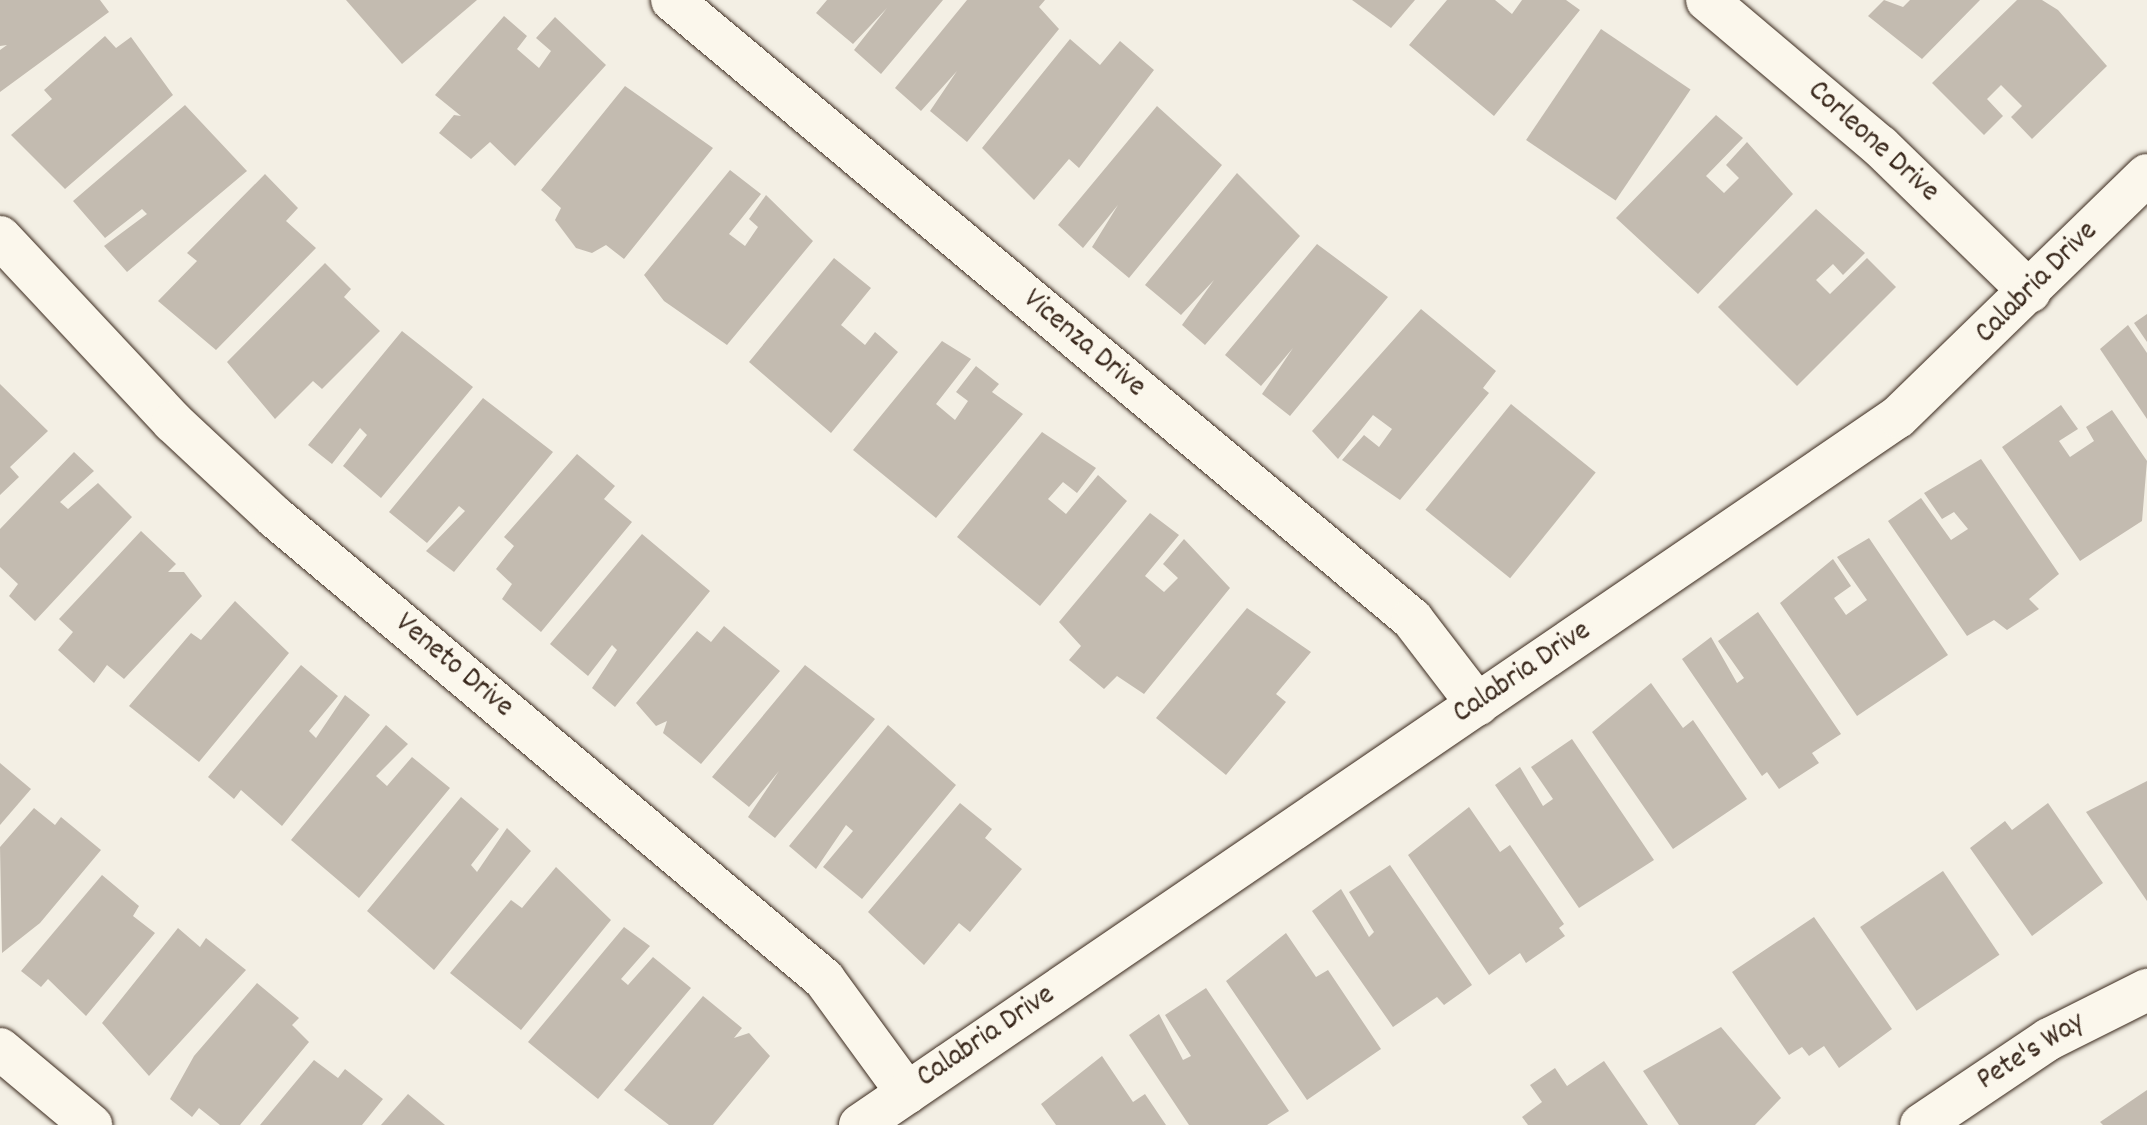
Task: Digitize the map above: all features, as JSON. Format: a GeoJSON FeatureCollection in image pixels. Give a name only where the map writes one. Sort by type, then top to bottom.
{"type":"FeatureCollection","features":[{"type":"Feature","properties":{"kind":"street","name":"Vicenza Drive"},"geometry":{"type":"LineString","coordinates":[[672,0],[1412,619],[1478,705]]}},
{"type":"Feature","properties":{"kind":"street","name":"Corleone Drive"},"geometry":{"type":"LineString","coordinates":[[1707,0],[1880,146],[2030,292]]}},
{"type":"Feature","properties":{"kind":"street","name":"Calabria Drive"},"geometry":{"type":"LineString","coordinates":[[860,1125],[1898,417],[2147,175]]}},
{"type":"Feature","properties":{"kind":"street","name":"Veneto Drive"},"geometry":{"type":"LineString","coordinates":[[0,237],[173,422],[276,518],[824,979],[907,1093]]}},
{"type":"Feature","properties":{"kind":"street","name":"Pete's Way"},"geometry":{"type":"LineString","coordinates":[[1921,1125],[2049,1039],[2147,990]]}},
{"type":"Feature","properties":{"kind":"street"},"geometry":{"type":"LineString","coordinates":[[0,1049],[91,1125]]}},
{"type":"Feature","properties":{"kind":"building"},"geometry":{"type":"Polygon","coordinates":[[[0,0],[100,0],[109,12],[0,92],[0,50],[7,45],[0,46],[0,0]]]}},
{"type":"Feature","properties":{"kind":"building"},"geometry":{"type":"Polygon","coordinates":[[[346,0],[477,0],[402,64],[346,0]]]}},
{"type":"Feature","properties":{"kind":"building"},"geometry":{"type":"Polygon","coordinates":[[[827,0],[943,0],[881,74],[854,50],[887,8],[853,44],[816,13],[827,0]]]}},
{"type":"Feature","properties":{"kind":"building"},"geometry":{"type":"Polygon","coordinates":[[[967,0],[1045,0],[1039,7],[1059,29],[967,142],[930,111],[957,71],[921,111],[895,88],[967,0]]]}},
{"type":"Feature","properties":{"kind":"building"},"geometry":{"type":"Polygon","coordinates":[[[1352,0],[1415,0],[1391,28],[1352,0]]]}},
{"type":"Feature","properties":{"kind":"building"},"geometry":{"type":"Polygon","coordinates":[[[1447,0],[1495,0],[1512,14],[1522,0],[1566,0],[1580,10],[1494,116],[1409,45],[1447,0]]]}},
{"type":"Feature","properties":{"kind":"building"},"geometry":{"type":"Polygon","coordinates":[[[1884,0],[1903,7],[1910,0],[1980,0],[1922,59],[1868,16],[1884,0]]]}},
{"type":"Feature","properties":{"kind":"building"},"geometry":{"type":"Polygon","coordinates":[[[2017,0],[2042,0],[2058,10],[2107,66],[2032,139],[2011,117],[2022,106],[2001,85],[1987,99],[2003,116],[1984,135],[1932,83],[2017,0]]]}},
{"type":"Feature","properties":{"kind":"building"},"geometry":{"type":"Polygon","coordinates":[[[504,16],[527,36],[517,49],[539,68],[551,51],[536,38],[555,17],[606,65],[515,166],[490,142],[471,159],[439,133],[454,115],[461,116],[435,95],[504,16]]]}},
{"type":"Feature","properties":{"kind":"building"},"geometry":{"type":"Polygon","coordinates":[[[1601,29],[1691,89],[1616,200],[1526,140],[1601,29]]]}},
{"type":"Feature","properties":{"kind":"building"},"geometry":{"type":"Polygon","coordinates":[[[105,36],[116,48],[131,37],[173,95],[65,189],[11,135],[52,99],[44,90],[105,36]]]}},
{"type":"Feature","properties":{"kind":"building"},"geometry":{"type":"Polygon","coordinates":[[[1070,39],[1100,65],[1120,41],[1154,70],[1079,168],[1069,159],[1034,200],[982,148],[1070,39]]]}},
{"type":"Feature","properties":{"kind":"building"},"geometry":{"type":"Polygon","coordinates":[[[625,86],[713,148],[624,259],[606,245],[592,253],[576,248],[555,220],[561,208],[541,190],[625,86]]]}},
{"type":"Feature","properties":{"kind":"building"},"geometry":{"type":"Polygon","coordinates":[[[185,105],[247,171],[127,272],[104,246],[147,214],[142,209],[105,238],[73,201],[185,105]]]}},
{"type":"Feature","properties":{"kind":"building"},"geometry":{"type":"Polygon","coordinates":[[[1157,106],[1222,165],[1129,278],[1092,247],[1118,205],[1083,248],[1058,225],[1157,106]]]}},
{"type":"Feature","properties":{"kind":"building"},"geometry":{"type":"Polygon","coordinates":[[[1716,115],[1743,138],[1706,176],[1724,193],[1739,178],[1726,165],[1747,142],[1793,194],[1698,294],[1616,218],[1716,115]]]}},
{"type":"Feature","properties":{"kind":"building"},"geometry":{"type":"Polygon","coordinates":[[[730,170],[761,194],[729,234],[745,246],[758,227],[749,219],[766,195],[813,241],[727,345],[664,301],[644,275],[730,170]]]}},
{"type":"Feature","properties":{"kind":"building"},"geometry":{"type":"Polygon","coordinates":[[[1237,173],[1300,236],[1205,345],[1182,325],[1214,280],[1181,315],[1145,285],[1237,173]]]}},
{"type":"Feature","properties":{"kind":"building"},"geometry":{"type":"Polygon","coordinates":[[[265,174],[298,208],[286,221],[316,248],[216,350],[158,301],[197,261],[187,253],[265,174]]]}},
{"type":"Feature","properties":{"kind":"building"},"geometry":{"type":"Polygon","coordinates":[[[1816,209],[1865,253],[1843,275],[1833,264],[1816,280],[1830,294],[1867,258],[1896,287],[1797,386],[1718,307],[1816,209]]]}},
{"type":"Feature","properties":{"kind":"building"},"geometry":{"type":"Polygon","coordinates":[[[1317,244],[1388,297],[1290,416],[1262,394],[1293,348],[1261,386],[1225,355],[1317,244]]]}},
{"type":"Feature","properties":{"kind":"building"},"geometry":{"type":"Polygon","coordinates":[[[834,258],[871,288],[841,325],[865,345],[875,332],[898,352],[831,433],[749,362],[834,258]]]}},
{"type":"Feature","properties":{"kind":"building"},"geometry":{"type":"Polygon","coordinates":[[[325,263],[351,289],[344,297],[380,331],[322,389],[313,381],[275,419],[227,362],[325,263]]]}},
{"type":"Feature","properties":{"kind":"building"},"geometry":{"type":"Polygon","coordinates":[[[1421,309],[1496,371],[1483,388],[1489,393],[1400,500],[1342,460],[1364,435],[1379,447],[1392,429],[1373,415],[1338,459],[1312,431],[1421,309]]]}},
{"type":"Feature","properties":{"kind":"building"},"geometry":{"type":"Polygon","coordinates":[[[2147,314],[2147,342],[2134,323],[2147,314]]]}},
{"type":"Feature","properties":{"kind":"building"},"geometry":{"type":"Polygon","coordinates":[[[2128,325],[2147,353],[2147,419],[2100,349],[2128,325]]]}},
{"type":"Feature","properties":{"kind":"building"},"geometry":{"type":"Polygon","coordinates":[[[402,331],[473,387],[381,498],[343,466],[367,435],[360,428],[332,464],[308,445],[402,331]]]}},
{"type":"Feature","properties":{"kind":"building"},"geometry":{"type":"Polygon","coordinates":[[[942,341],[971,359],[936,404],[955,420],[968,401],[956,392],[976,366],[999,384],[992,392],[1023,414],[936,518],[853,450],[942,341]]]}},
{"type":"Feature","properties":{"kind":"building"},"geometry":{"type":"Polygon","coordinates":[[[0,384],[48,431],[10,467],[19,477],[0,495],[0,384]]]}},
{"type":"Feature","properties":{"kind":"building"},"geometry":{"type":"Polygon","coordinates":[[[483,398],[553,452],[454,572],[426,551],[465,511],[459,506],[427,543],[389,512],[483,398]]]}},
{"type":"Feature","properties":{"kind":"building"},"geometry":{"type":"Polygon","coordinates":[[[1511,404],[1596,473],[1510,578],[1425,510],[1511,404]]]}},
{"type":"Feature","properties":{"kind":"building"},"geometry":{"type":"Polygon","coordinates":[[[2061,405],[2078,429],[2059,441],[2070,457],[2094,441],[2086,427],[2112,410],[2147,461],[2142,521],[2080,561],[2002,447],[2061,405]]]}},
{"type":"Feature","properties":{"kind":"building"},"geometry":{"type":"Polygon","coordinates":[[[1042,432],[1096,468],[1077,493],[1063,482],[1048,499],[1066,514],[1098,475],[1127,501],[1040,606],[957,537],[1042,432]]]}},
{"type":"Feature","properties":{"kind":"building"},"geometry":{"type":"Polygon","coordinates":[[[74,452],[94,471],[60,502],[68,509],[98,483],[132,517],[35,621],[9,596],[18,584],[0,567],[0,529],[74,452]]]}},
{"type":"Feature","properties":{"kind":"building"},"geometry":{"type":"Polygon","coordinates":[[[577,454],[615,486],[604,499],[632,522],[541,632],[502,599],[512,584],[496,569],[514,546],[504,537],[577,454]]]}},
{"type":"Feature","properties":{"kind":"building"},"geometry":{"type":"Polygon","coordinates":[[[1981,459],[2059,574],[2029,599],[2039,609],[2007,630],[1994,620],[1967,636],[1888,521],[1921,498],[1951,540],[1968,529],[1954,512],[1942,519],[1924,493],[1981,459]]]}},
{"type":"Feature","properties":{"kind":"building"},"geometry":{"type":"Polygon","coordinates":[[[1150,513],[1179,535],[1145,576],[1164,592],[1178,578],[1163,564],[1184,539],[1230,588],[1144,694],[1117,676],[1104,689],[1069,660],[1081,646],[1059,622],[1150,513]]]}},
{"type":"Feature","properties":{"kind":"building"},"geometry":{"type":"Polygon","coordinates":[[[141,531],[176,564],[168,572],[184,572],[202,596],[124,679],[107,665],[94,683],[58,650],[73,632],[59,619],[141,531]]]}},
{"type":"Feature","properties":{"kind":"building"},"geometry":{"type":"Polygon","coordinates":[[[642,534],[710,591],[615,707],[592,688],[617,650],[612,645],[588,676],[550,644],[642,534]]]}},
{"type":"Feature","properties":{"kind":"building"},"geometry":{"type":"Polygon","coordinates":[[[1869,538],[1948,655],[1857,716],[1780,603],[1833,559],[1851,586],[1834,598],[1846,615],[1867,600],[1837,557],[1869,538]]]}},
{"type":"Feature","properties":{"kind":"building"},"geometry":{"type":"Polygon","coordinates":[[[235,601],[289,653],[199,762],[129,706],[191,633],[201,640],[235,601]]]}},
{"type":"Feature","properties":{"kind":"building"},"geometry":{"type":"Polygon","coordinates":[[[1247,608],[1311,652],[1276,694],[1286,702],[1226,775],[1156,718],[1247,608]]]}},
{"type":"Feature","properties":{"kind":"building"},"geometry":{"type":"Polygon","coordinates":[[[1758,612],[1841,734],[1812,753],[1819,763],[1779,789],[1767,772],[1762,776],[1682,659],[1711,637],[1737,683],[1744,678],[1718,641],[1758,612]]]}},
{"type":"Feature","properties":{"kind":"building"},"geometry":{"type":"Polygon","coordinates":[[[724,626],[780,671],[701,764],[663,733],[667,721],[656,726],[636,703],[697,631],[711,642],[724,626]]]}},
{"type":"Feature","properties":{"kind":"building"},"geometry":{"type":"Polygon","coordinates":[[[301,665],[338,696],[309,731],[316,738],[345,695],[370,715],[282,826],[241,790],[234,799],[208,777],[301,665]]]}},
{"type":"Feature","properties":{"kind":"building"},"geometry":{"type":"Polygon","coordinates":[[[805,665],[875,719],[775,838],[748,817],[779,771],[749,807],[712,777],[805,665]]]}},
{"type":"Feature","properties":{"kind":"building"},"geometry":{"type":"Polygon","coordinates":[[[1651,683],[1683,728],[1693,720],[1747,799],[1673,849],[1592,732],[1651,683]]]}},
{"type":"Feature","properties":{"kind":"building"},"geometry":{"type":"Polygon","coordinates":[[[386,725],[408,744],[376,776],[387,786],[412,757],[450,788],[359,898],[291,840],[386,725]]]}},
{"type":"Feature","properties":{"kind":"building"},"geometry":{"type":"Polygon","coordinates":[[[888,725],[956,785],[862,899],[823,867],[853,831],[846,825],[816,869],[789,846],[888,725]]]}},
{"type":"Feature","properties":{"kind":"building"},"geometry":{"type":"Polygon","coordinates":[[[1572,739],[1654,860],[1579,908],[1495,785],[1520,767],[1543,806],[1553,799],[1531,767],[1572,739]]]}},
{"type":"Feature","properties":{"kind":"building"},"geometry":{"type":"Polygon","coordinates":[[[0,763],[31,789],[0,825],[0,763]]]}},
{"type":"Feature","properties":{"kind":"building"},"geometry":{"type":"Polygon","coordinates":[[[2147,781],[2147,901],[2086,812],[2147,781]]]}},
{"type":"Feature","properties":{"kind":"building"},"geometry":{"type":"Polygon","coordinates":[[[461,797],[499,829],[471,865],[477,872],[507,828],[531,851],[434,970],[367,911],[461,797]]]}},
{"type":"Feature","properties":{"kind":"building"},"geometry":{"type":"Polygon","coordinates":[[[960,803],[992,829],[985,838],[1022,869],[970,932],[959,923],[924,965],[868,912],[960,803]]]}},
{"type":"Feature","properties":{"kind":"building"},"geometry":{"type":"Polygon","coordinates":[[[2048,803],[2103,883],[2032,936],[1970,848],[2005,821],[2012,830],[2048,803]]]}},
{"type":"Feature","properties":{"kind":"building"},"geometry":{"type":"Polygon","coordinates":[[[1469,807],[1500,852],[1510,845],[1564,924],[1559,928],[1565,936],[1526,963],[1520,953],[1489,975],[1408,855],[1469,807]]]}},
{"type":"Feature","properties":{"kind":"building"},"geometry":{"type":"Polygon","coordinates":[[[34,808],[55,825],[61,817],[101,850],[40,923],[2,953],[0,847],[34,808]]]}},
{"type":"Feature","properties":{"kind":"building"},"geometry":{"type":"Polygon","coordinates":[[[1390,865],[1472,985],[1444,1005],[1437,997],[1393,1027],[1312,911],[1341,889],[1369,937],[1374,932],[1349,892],[1390,865]]]}},
{"type":"Feature","properties":{"kind":"building"},"geometry":{"type":"Polygon","coordinates":[[[556,867],[611,920],[521,1030],[450,973],[511,900],[522,908],[556,867]]]}},
{"type":"Feature","properties":{"kind":"building"},"geometry":{"type":"Polygon","coordinates":[[[1943,871],[1999,955],[1917,1011],[1860,927],[1943,871]]]}},
{"type":"Feature","properties":{"kind":"building"},"geometry":{"type":"Polygon","coordinates":[[[102,875],[139,906],[133,916],[155,933],[86,1016],[48,979],[41,987],[21,971],[102,875]]]}},
{"type":"Feature","properties":{"kind":"building"},"geometry":{"type":"Polygon","coordinates":[[[1814,917],[1892,1029],[1839,1068],[1824,1046],[1809,1056],[1802,1047],[1789,1055],[1732,972],[1814,917]]]}},
{"type":"Feature","properties":{"kind":"building"},"geometry":{"type":"Polygon","coordinates":[[[624,927],[650,946],[621,979],[628,985],[653,957],[691,988],[598,1099],[528,1042],[624,927]]]}},
{"type":"Feature","properties":{"kind":"building"},"geometry":{"type":"Polygon","coordinates":[[[178,928],[200,947],[206,938],[246,970],[149,1076],[102,1023],[178,928]]]}},
{"type":"Feature","properties":{"kind":"building"},"geometry":{"type":"Polygon","coordinates":[[[1286,933],[1316,977],[1328,970],[1381,1049],[1307,1100],[1226,981],[1286,933]]]}},
{"type":"Feature","properties":{"kind":"building"},"geometry":{"type":"Polygon","coordinates":[[[257,983],[299,1018],[292,1025],[309,1042],[240,1125],[220,1125],[199,1108],[192,1117],[170,1099],[194,1056],[257,983]]]}},
{"type":"Feature","properties":{"kind":"building"},"geometry":{"type":"Polygon","coordinates":[[[1206,988],[1289,1111],[1267,1125],[1189,1125],[1129,1035],[1159,1014],[1183,1060],[1191,1056],[1165,1015],[1206,988]]]}},
{"type":"Feature","properties":{"kind":"building"},"geometry":{"type":"Polygon","coordinates":[[[703,996],[742,1028],[734,1038],[749,1033],[770,1056],[713,1125],[669,1125],[624,1090],[703,996]]]}},
{"type":"Feature","properties":{"kind":"building"},"geometry":{"type":"Polygon","coordinates":[[[1721,1027],[1781,1098],[1755,1125],[1679,1125],[1643,1071],[1721,1027]]]}},
{"type":"Feature","properties":{"kind":"building"},"geometry":{"type":"Polygon","coordinates":[[[1102,1056],[1133,1102],[1145,1094],[1166,1125],[1056,1125],[1041,1104],[1102,1056]]]}},
{"type":"Feature","properties":{"kind":"building"},"geometry":{"type":"Polygon","coordinates":[[[314,1060],[338,1078],[345,1069],[383,1099],[362,1125],[260,1125],[314,1060]]]}},
{"type":"Feature","properties":{"kind":"building"},"geometry":{"type":"Polygon","coordinates":[[[1604,1061],[1648,1125],[1528,1125],[1522,1117],[1542,1102],[1530,1085],[1555,1068],[1567,1086],[1604,1061]]]}},
{"type":"Feature","properties":{"kind":"building"},"geometry":{"type":"Polygon","coordinates":[[[2147,1090],[2147,1125],[2103,1125],[2100,1122],[2147,1090]]]}},
{"type":"Feature","properties":{"kind":"building"},"geometry":{"type":"Polygon","coordinates":[[[408,1094],[445,1125],[381,1125],[408,1094]]]}}]}
